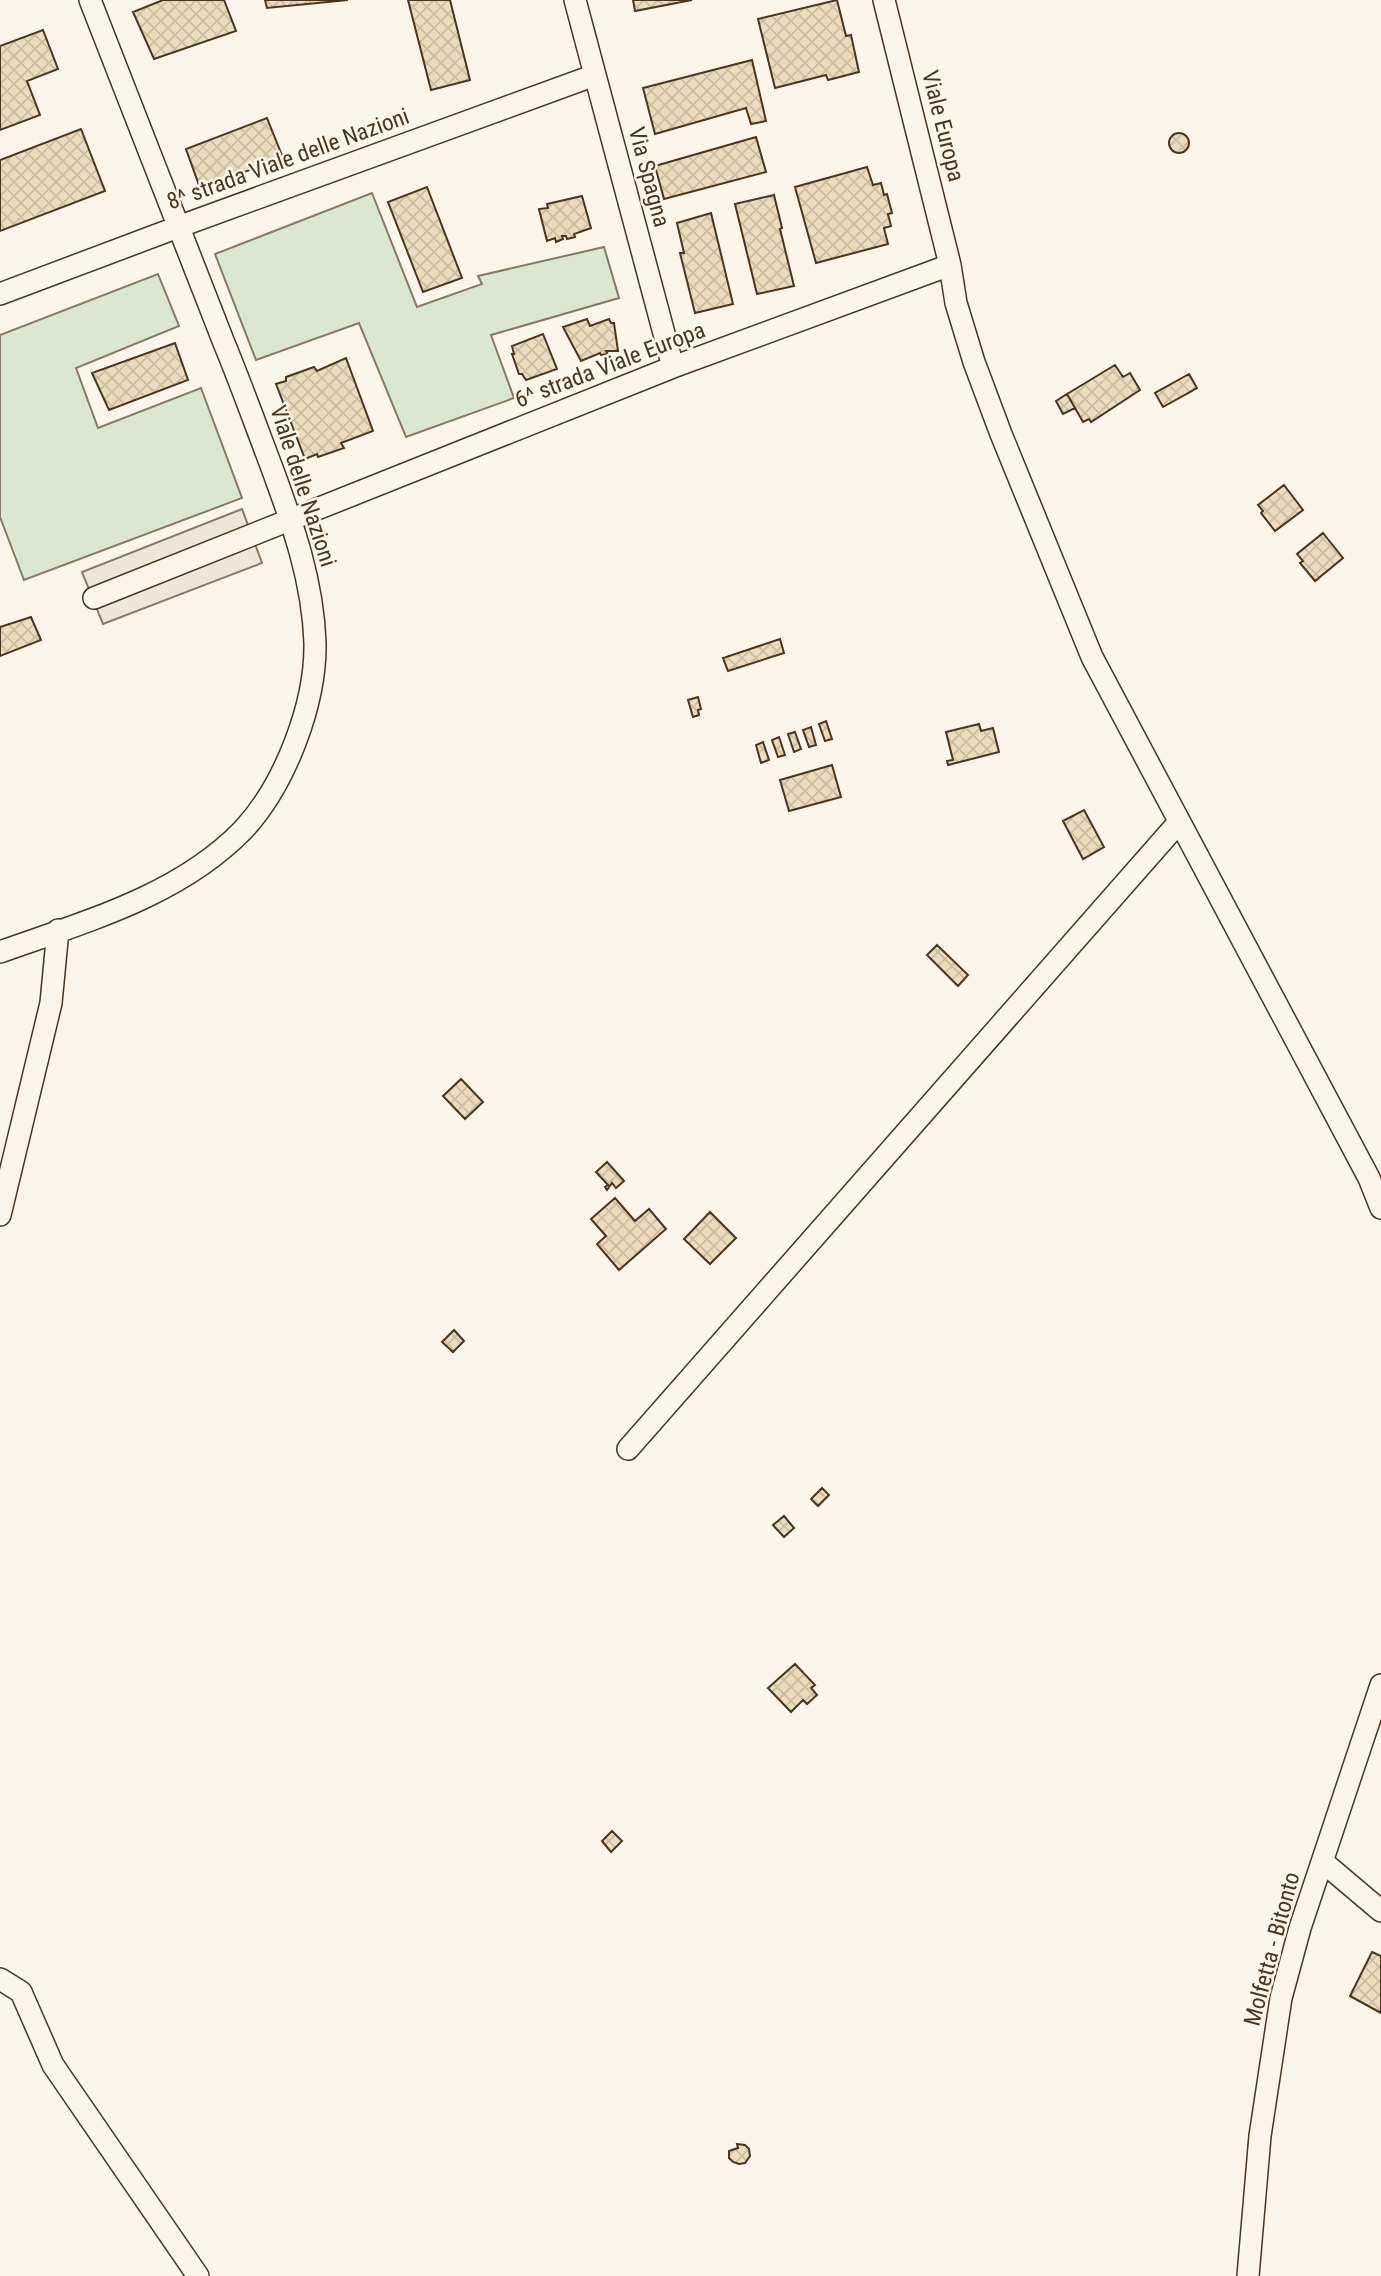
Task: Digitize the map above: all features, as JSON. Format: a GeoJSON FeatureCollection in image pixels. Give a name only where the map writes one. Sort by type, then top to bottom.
{"type":"FeatureCollection","features":[{"type":"Feature","properties":{"kind":"street","name":"Viale delle Nazioni"},"geometry":{"type":"LineString","coordinates":[[0,952],[125,906],[170,885],[212,857],[243,830],[268,798],[288,759],[303,718],[311,685],[315,645],[311,595],[291,519],[90,0]]}},
{"type":"Feature","properties":{"kind":"street","name":"Via Spagna"},"geometry":{"type":"LineString","coordinates":[[575,0],[673,367]]}},
{"type":"Feature","properties":{"kind":"street","name":"Viale Europa"},"geometry":{"type":"LineString","coordinates":[[884,0],[950,265],[956,303],[974,362],[1070,607],[1092,657],[1178,822],[1375,1183]]}},
{"type":"Feature","properties":{"kind":"street","name":"8^ strada Viale delle Nazioni"},"geometry":{"type":"LineString","coordinates":[[0,294],[595,75]]}},
{"type":"Feature","properties":{"kind":"street","name":"6^ strada Viale Europa"},"geometry":{"type":"LineString","coordinates":[[94,598],[673,367],[950,265]]}},
{"type":"Feature","properties":{"kind":"street"},"geometry":{"type":"LineString","coordinates":[[628,1449],[1178,822]]}},
{"type":"Feature","properties":{"kind":"street"},"geometry":{"type":"LineString","coordinates":[[0,1215],[51,1003],[58,930]]}},
{"type":"Feature","properties":{"kind":"street"},"geometry":{"type":"LineString","coordinates":[[1375,1183],[1381,1208]]}},
{"type":"Feature","properties":{"kind":"street","name":"Molfetta - Bitonto"},"geometry":{"type":"LineString","coordinates":[[1248,2276],[1260,2136],[1282,1998],[1300,1928],[1381,1685]]}},
{"type":"Feature","properties":{"kind":"street"},"geometry":{"type":"LineString","coordinates":[[1323,1862],[1381,1911]]}},
{"type":"Feature","properties":{"kind":"street"},"geometry":{"type":"LineString","coordinates":[[0,1979],[21,1992],[53,2065],[198,2276]]}},
{"type":"Feature","properties":{"kind":"green space"},"geometry":{"type":"Polygon","coordinates":[[[372,193],[417,307],[482,284],[478,276],[604,247],[619,298],[491,335],[514,398],[406,437],[359,323],[256,360],[215,254],[372,193]]]}},
{"type":"Feature","properties":{"kind":"green space"},"geometry":{"type":"Polygon","coordinates":[[[158,274],[179,326],[76,368],[98,428],[201,388],[242,498],[24,580],[0,517],[0,335],[158,274]]]}},
{"type":"Feature","properties":{"kind":"shaded area"},"geometry":{"type":"Polygon","coordinates":[[[242,509],[262,563],[103,624],[82,572],[242,509]]]}},
{"type":"Feature","properties":{"kind":"building"},"geometry":{"type":"Polygon","coordinates":[[[163,0],[224,0],[236,31],[154,59],[133,12],[163,0]]]}},
{"type":"Feature","properties":{"kind":"building"},"geometry":{"type":"Polygon","coordinates":[[[265,0],[348,0],[267,8],[265,0]]]}},
{"type":"Feature","properties":{"kind":"building"},"geometry":{"type":"Polygon","coordinates":[[[408,0],[450,0],[470,80],[431,90],[408,0]]]}},
{"type":"Feature","properties":{"kind":"building"},"geometry":{"type":"Polygon","coordinates":[[[633,0],[692,0],[635,11],[633,0]]]}},
{"type":"Feature","properties":{"kind":"building"},"geometry":{"type":"Polygon","coordinates":[[[837,0],[846,36],[851,35],[859,72],[828,80],[826,75],[775,88],[758,19],[837,0]]]}},
{"type":"Feature","properties":{"kind":"building"},"geometry":{"type":"Polygon","coordinates":[[[43,30],[58,69],[27,81],[40,115],[0,130],[0,46],[43,30]]]}},
{"type":"Feature","properties":{"kind":"building"},"geometry":{"type":"Polygon","coordinates":[[[752,60],[766,121],[751,124],[746,108],[655,134],[643,88],[752,60]]]}},
{"type":"Feature","properties":{"kind":"building"},"geometry":{"type":"Polygon","coordinates":[[[267,118],[283,158],[200,188],[186,149],[267,118]]]}},
{"type":"Feature","properties":{"kind":"building"},"geometry":{"type":"Polygon","coordinates":[[[81,129],[105,191],[0,231],[0,160],[81,129]]]}},
{"type":"Feature","properties":{"kind":"building"},"geometry":{"type":"Polygon","coordinates":[[[1179,133],[1186,136],[1189,143],[1186,150],[1179,153],[1172,150],[1169,143],[1172,136],[1179,133]]]}},
{"type":"Feature","properties":{"kind":"building"},"geometry":{"type":"Polygon","coordinates":[[[756,137],[766,172],[664,199],[655,166],[756,137]]]}},
{"type":"Feature","properties":{"kind":"building"},"geometry":{"type":"Polygon","coordinates":[[[867,167],[873,185],[881,183],[884,195],[887,194],[892,213],[888,214],[891,226],[884,228],[888,244],[816,263],[795,187],[867,167]]]}},
{"type":"Feature","properties":{"kind":"building"},"geometry":{"type":"Polygon","coordinates":[[[427,187],[462,278],[423,292],[388,202],[427,187]]]}},
{"type":"Feature","properties":{"kind":"building"},"geometry":{"type":"Polygon","coordinates":[[[774,195],[794,286],[757,294],[735,204],[774,195]]]}},
{"type":"Feature","properties":{"kind":"building"},"geometry":{"type":"Polygon","coordinates":[[[582,196],[591,228],[574,234],[575,237],[567,239],[562,236],[563,239],[556,242],[555,238],[547,241],[539,209],[548,208],[547,204],[582,196]]]}},
{"type":"Feature","properties":{"kind":"building"},"geometry":{"type":"Polygon","coordinates":[[[711,213],[733,304],[695,313],[680,253],[684,253],[677,223],[711,213]]]}},
{"type":"Feature","properties":{"kind":"building"},"geometry":{"type":"Polygon","coordinates":[[[587,319],[590,326],[609,319],[614,323],[618,351],[606,351],[608,354],[600,353],[581,361],[563,327],[587,319]]]}},
{"type":"Feature","properties":{"kind":"building"},"geometry":{"type":"Polygon","coordinates":[[[543,334],[557,369],[526,380],[519,374],[512,346],[543,334]]]}},
{"type":"Feature","properties":{"kind":"building"},"geometry":{"type":"Polygon","coordinates":[[[175,343],[188,380],[109,410],[92,373],[175,343]]]}},
{"type":"Feature","properties":{"kind":"building"},"geometry":{"type":"Polygon","coordinates":[[[346,358],[373,431],[341,443],[344,448],[305,459],[276,384],[286,381],[286,377],[314,367],[317,371],[346,358]]]}},
{"type":"Feature","properties":{"kind":"building"},"geometry":{"type":"Polygon","coordinates":[[[1115,365],[1123,377],[1130,373],[1140,390],[1091,422],[1089,419],[1083,422],[1067,394],[1115,365]]]}},
{"type":"Feature","properties":{"kind":"building"},"geometry":{"type":"Polygon","coordinates":[[[1189,374],[1197,388],[1163,407],[1155,393],[1189,374]]]}},
{"type":"Feature","properties":{"kind":"building"},"geometry":{"type":"Polygon","coordinates":[[[1067,394],[1075,408],[1063,414],[1056,401],[1067,394]]]}},
{"type":"Feature","properties":{"kind":"building"},"geometry":{"type":"Polygon","coordinates":[[[1284,485],[1303,510],[1275,531],[1258,505],[1284,485]]]}},
{"type":"Feature","properties":{"kind":"building"},"geometry":{"type":"Polygon","coordinates":[[[1323,533],[1343,558],[1315,581],[1300,563],[1303,561],[1297,554],[1323,533]]]}},
{"type":"Feature","properties":{"kind":"building"},"geometry":{"type":"Polygon","coordinates":[[[31,617],[41,640],[0,656],[0,627],[31,617]]]}},
{"type":"Feature","properties":{"kind":"building"},"geometry":{"type":"Polygon","coordinates":[[[780,639],[784,653],[728,671],[723,658],[780,639]]]}},
{"type":"Feature","properties":{"kind":"building"},"geometry":{"type":"Polygon","coordinates":[[[698,697],[701,709],[698,710],[699,715],[693,717],[688,700],[698,697]]]}},
{"type":"Feature","properties":{"kind":"building"},"geometry":{"type":"Polygon","coordinates":[[[826,721],[832,739],[825,741],[819,724],[826,721]]]}},
{"type":"Feature","properties":{"kind":"building"},"geometry":{"type":"Polygon","coordinates":[[[979,724],[981,731],[993,728],[999,752],[948,765],[947,761],[953,760],[946,732],[979,724]]]}},
{"type":"Feature","properties":{"kind":"building"},"geometry":{"type":"Polygon","coordinates":[[[811,727],[816,745],[809,747],[803,730],[811,727]]]}},
{"type":"Feature","properties":{"kind":"building"},"geometry":{"type":"Polygon","coordinates":[[[795,732],[801,749],[794,752],[788,734],[795,732]]]}},
{"type":"Feature","properties":{"kind":"building"},"geometry":{"type":"Polygon","coordinates":[[[779,737],[785,755],[778,757],[772,740],[779,737]]]}},
{"type":"Feature","properties":{"kind":"building"},"geometry":{"type":"Polygon","coordinates":[[[763,742],[769,760],[761,763],[756,745],[763,742]]]}},
{"type":"Feature","properties":{"kind":"building"},"geometry":{"type":"Polygon","coordinates":[[[832,765],[841,797],[789,811],[780,780],[832,765]]]}},
{"type":"Feature","properties":{"kind":"building"},"geometry":{"type":"Polygon","coordinates":[[[1084,810],[1104,847],[1083,859],[1063,821],[1084,810]]]}},
{"type":"Feature","properties":{"kind":"building"},"geometry":{"type":"Polygon","coordinates":[[[937,945],[968,975],[958,986],[927,955],[937,945]]]}},
{"type":"Feature","properties":{"kind":"building"},"geometry":{"type":"Polygon","coordinates":[[[461,1079],[483,1102],[465,1119],[443,1096],[461,1079]]]}},
{"type":"Feature","properties":{"kind":"building"},"geometry":{"type":"Polygon","coordinates":[[[607,1162],[624,1181],[616,1188],[612,1183],[607,1190],[605,1187],[608,1185],[596,1172],[607,1162]]]}},
{"type":"Feature","properties":{"kind":"building"},"geometry":{"type":"Polygon","coordinates":[[[615,1198],[635,1221],[649,1209],[666,1229],[619,1270],[597,1244],[606,1236],[591,1219],[615,1198]]]}},
{"type":"Feature","properties":{"kind":"building"},"geometry":{"type":"Polygon","coordinates":[[[710,1212],[736,1238],[710,1264],[684,1239],[710,1212]]]}},
{"type":"Feature","properties":{"kind":"building"},"geometry":{"type":"Polygon","coordinates":[[[454,1330],[464,1341],[453,1352],[442,1342],[454,1330]]]}},
{"type":"Feature","properties":{"kind":"building"},"geometry":{"type":"Polygon","coordinates":[[[822,1488],[829,1495],[818,1506],[811,1499],[822,1488]]]}},
{"type":"Feature","properties":{"kind":"building"},"geometry":{"type":"Polygon","coordinates":[[[784,1516],[794,1528],[784,1537],[773,1525],[784,1516]]]}},
{"type":"Feature","properties":{"kind":"building"},"geometry":{"type":"Polygon","coordinates":[[[795,1664],[815,1685],[811,1688],[817,1695],[807,1704],[803,1700],[791,1712],[768,1688],[795,1664]]]}},
{"type":"Feature","properties":{"kind":"building"},"geometry":{"type":"Polygon","coordinates":[[[612,1831],[622,1841],[611,1852],[602,1841],[612,1831]]]}},
{"type":"Feature","properties":{"kind":"building"},"geometry":{"type":"Polygon","coordinates":[[[1372,1952],[1381,1956],[1381,2013],[1350,1996],[1372,1952]]]}},
{"type":"Feature","properties":{"kind":"building"},"geometry":{"type":"Polygon","coordinates":[[[737,2144],[745,2145],[749,2149],[750,2156],[745,2163],[739,2164],[729,2158],[729,2151],[738,2148],[737,2144]]]}}]}
